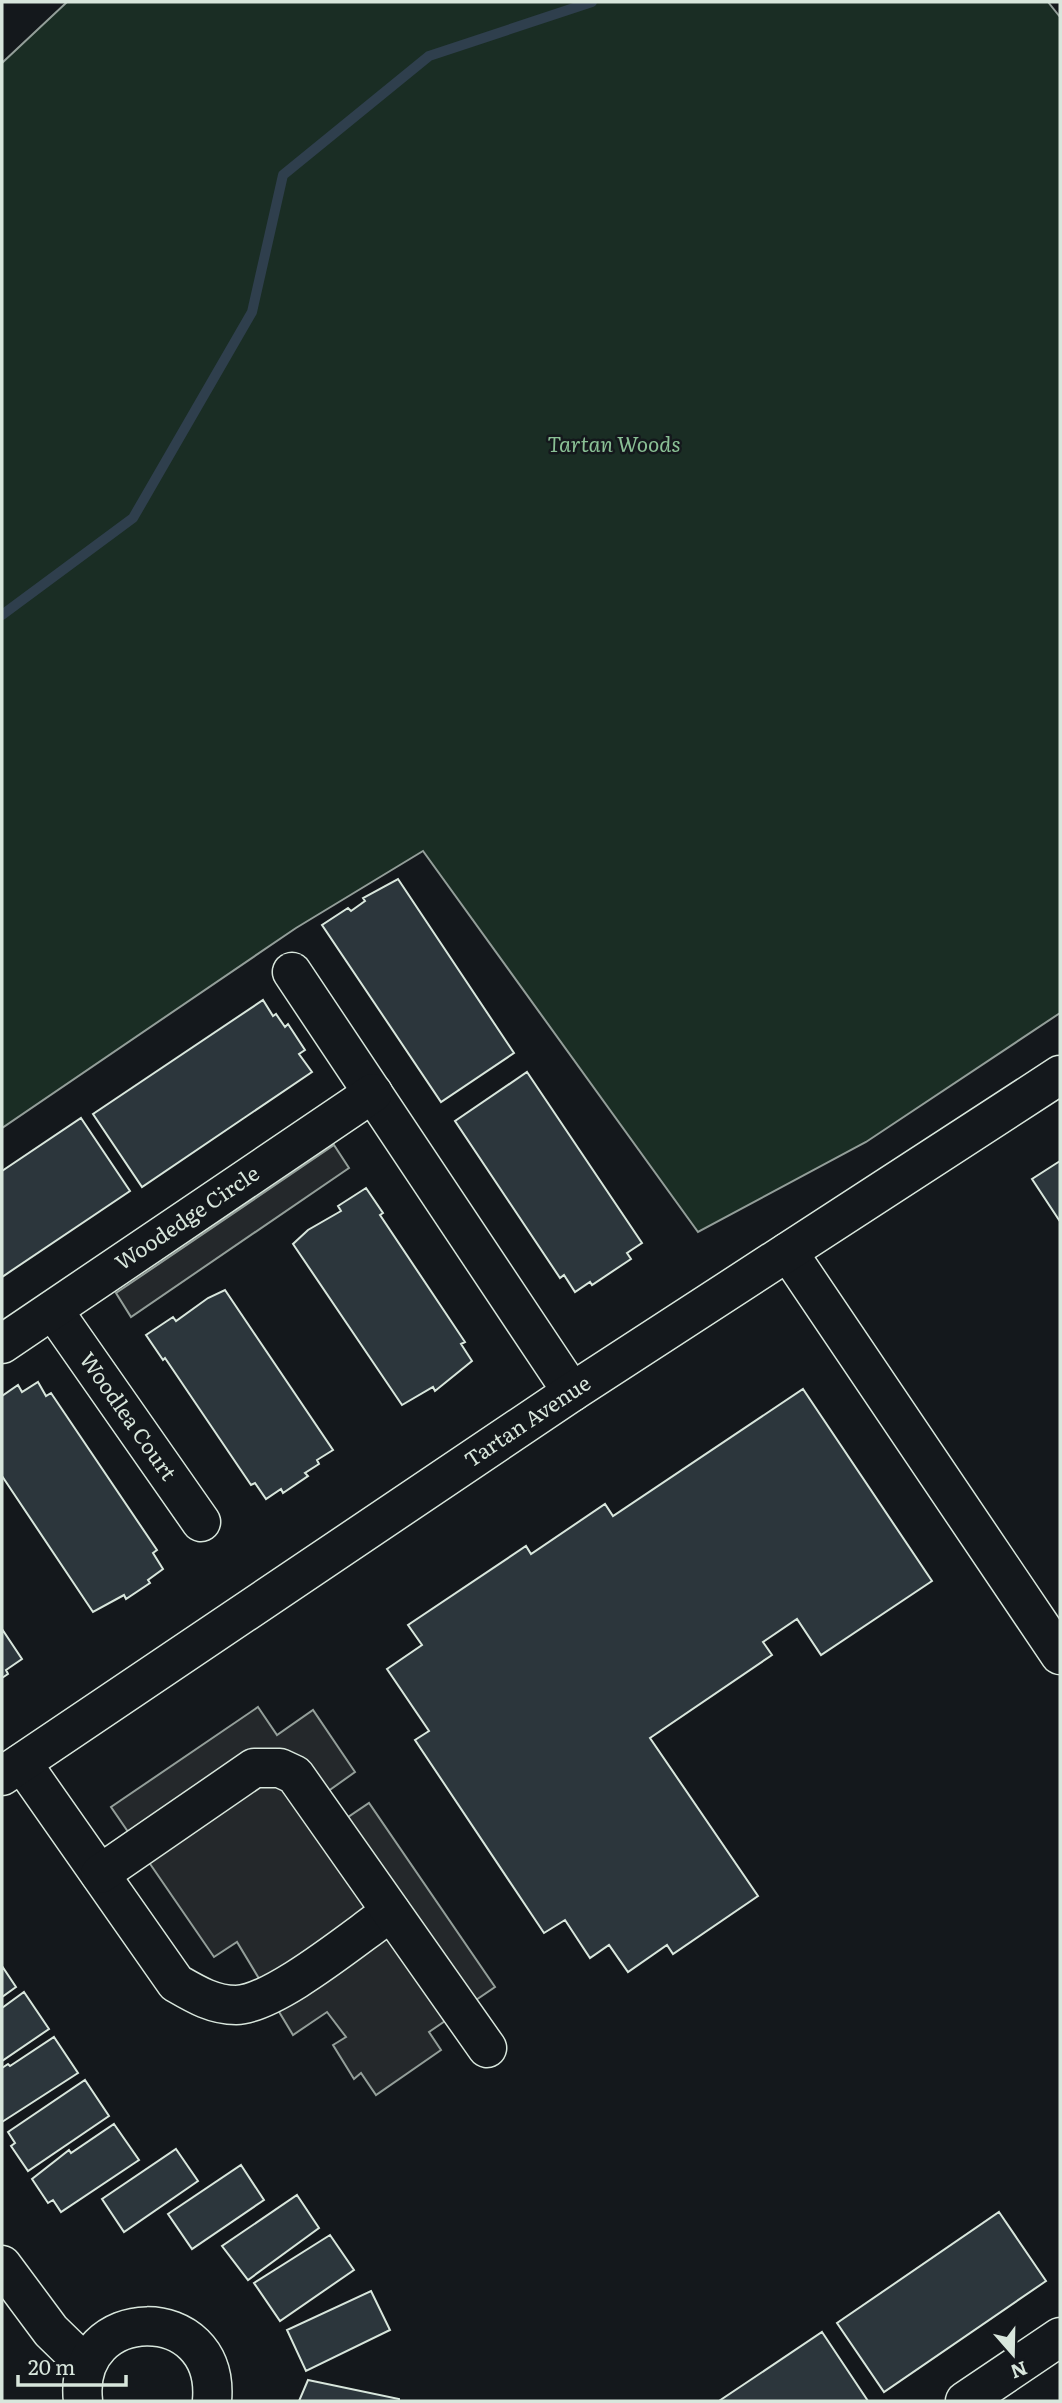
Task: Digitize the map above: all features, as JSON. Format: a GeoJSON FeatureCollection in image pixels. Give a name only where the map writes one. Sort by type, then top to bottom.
{"type":"FeatureCollection","features":[{"type":"Feature","properties":{"kind":"street"},"geometry":{"type":"LineString","coordinates":[[292,972],[572,1392]]}},
{"type":"Feature","properties":{"kind":"street","name":"Tartan Avenue"},"geometry":{"type":"LineString","coordinates":[[12,1770],[572,1392],[1060,1075]]}},
{"type":"Feature","properties":{"kind":"street","name":"Woodedge Circle"},"geometry":{"type":"LineString","coordinates":[[2,1344],[373,1093]]}},
{"type":"Feature","properties":{"kind":"street"},"geometry":{"type":"LineString","coordinates":[[788,1251],[1060,1655]]}},
{"type":"Feature","properties":{"kind":"street","name":"Woodlea Court"},"geometry":{"type":"LineString","coordinates":[[53,1310],[201,1522]]}},
{"type":"Feature","properties":{"kind":"street"},"geometry":{"type":"LineString","coordinates":[[100,1874],[254,1768],[280,1768],[295,1775],[486,2048]]}},
{"type":"Feature","properties":{"kind":"street"},"geometry":{"type":"LineString","coordinates":[[12,1770],[100,1874],[176,1983],[203,1999],[234,2005],[255,2002],[291,1982],[391,1912]]}},
{"type":"Feature","properties":{"kind":"street"},"geometry":{"type":"LineString","coordinates":[[2,2265],[84,2383]]}},
{"type":"Feature","properties":{"kind":"street"},"geometry":{"type":"LineString","coordinates":[[84,2383],[98,2346],[115,2333],[136,2326],[158,2325],[178,2333],[196,2346],[208,2364],[214,2385],[212,2401]]}},
{"type":"Feature","properties":{"kind":"street"},"geometry":{"type":"LineString","coordinates":[[965,2401],[1060,2337]]}},
{"type":"Feature","properties":{"kind":"green space","name":"Tartan Woods"},"geometry":{"type":"Polygon","coordinates":[[[67,2],[1048,2],[1060,17],[1060,1013],[866,1142],[698,1232],[423,851],[296,928],[2,1128],[2,63],[67,2]]]}},
{"type":"Feature","properties":{"kind":"shaded area"},"geometry":{"type":"Polygon","coordinates":[[[334,1145],[349,1168],[131,1317],[116,1293],[334,1145]]]}},
{"type":"Feature","properties":{"kind":"shaded area"},"geometry":{"type":"Polygon","coordinates":[[[258,1707],[277,1735],[313,1710],[355,1772],[327,1792],[345,1819],[369,1803],[495,1987],[429,2032],[441,2050],[376,2095],[361,2073],[354,2079],[333,2045],[346,2037],[327,2012],[293,2035],[237,1942],[214,1957],[111,1807],[258,1707]]]}},
{"type":"Feature","properties":{"kind":"building"},"geometry":{"type":"Polygon","coordinates":[[[398,879],[514,1053],[441,1102],[322,925],[348,908],[351,911],[365,901],[363,898],[398,879]]]}},
{"type":"Feature","properties":{"kind":"building"},"geometry":{"type":"Polygon","coordinates":[[[263,1000],[273,1016],[276,1014],[285,1027],[288,1024],[305,1050],[299,1054],[312,1072],[142,1187],[93,1114],[263,1000]]]}},
{"type":"Feature","properties":{"kind":"building"},"geometry":{"type":"Polygon","coordinates":[[[527,1072],[642,1243],[627,1253],[631,1259],[592,1285],[590,1282],[575,1292],[564,1275],[560,1278],[455,1121],[527,1072]]]}},
{"type":"Feature","properties":{"kind":"building"},"geometry":{"type":"Polygon","coordinates":[[[81,1118],[130,1191],[2,1277],[2,1171],[81,1118]]]}},
{"type":"Feature","properties":{"kind":"building"},"geometry":{"type":"Polygon","coordinates":[[[1060,1161],[1060,1219],[1059,1220],[1032,1179],[1060,1161]]]}},
{"type":"Feature","properties":{"kind":"building"},"geometry":{"type":"Polygon","coordinates":[[[366,1188],[383,1213],[380,1215],[465,1342],[461,1344],[472,1361],[435,1391],[433,1387],[402,1405],[293,1244],[308,1230],[341,1211],[338,1206],[366,1188]]]}},
{"type":"Feature","properties":{"kind":"building"},"geometry":{"type":"Polygon","coordinates":[[[225,1290],[333,1450],[317,1460],[319,1464],[305,1473],[308,1476],[283,1493],[281,1489],[266,1499],[255,1483],[251,1485],[165,1358],[163,1360],[146,1335],[173,1317],[176,1321],[208,1298],[225,1290]]]}},
{"type":"Feature","properties":{"kind":"building"},"geometry":{"type":"Polygon","coordinates":[[[38,1382],[46,1396],[51,1393],[157,1550],[153,1553],[163,1569],[148,1580],[150,1583],[126,1599],[124,1595],[93,1612],[2,1476],[2,1396],[18,1385],[22,1392],[38,1382]]]}},
{"type":"Feature","properties":{"kind":"building"},"geometry":{"type":"Polygon","coordinates":[[[803,1389],[932,1581],[821,1655],[797,1619],[763,1642],[772,1655],[650,1738],[758,1896],[673,1954],[667,1945],[628,1972],[609,1945],[590,1958],[565,1920],[544,1933],[415,1740],[429,1731],[387,1669],[422,1645],[408,1625],[526,1546],[531,1554],[605,1504],[613,1516],[803,1389]]]}},
{"type":"Feature","properties":{"kind":"building"},"geometry":{"type":"Polygon","coordinates":[[[2,1629],[22,1659],[6,1670],[8,1674],[2,1678],[2,1629]]]}},
{"type":"Feature","properties":{"kind":"building"},"geometry":{"type":"Polygon","coordinates":[[[2,1966],[16,1987],[2,1997],[2,1966]]]}},
{"type":"Feature","properties":{"kind":"building"},"geometry":{"type":"Polygon","coordinates":[[[24,1992],[49,2029],[2,2061],[2,2008],[24,1992]]]}},
{"type":"Feature","properties":{"kind":"building"},"geometry":{"type":"Polygon","coordinates":[[[54,2037],[78,2073],[2,2122],[2,2068],[8,2064],[10,2066],[54,2037]]]}},
{"type":"Feature","properties":{"kind":"building"},"geometry":{"type":"Polygon","coordinates":[[[85,2080],[109,2116],[28,2171],[11,2146],[15,2143],[8,2132],[85,2080]]]}},
{"type":"Feature","properties":{"kind":"building"},"geometry":{"type":"Polygon","coordinates":[[[114,2124],[139,2160],[61,2212],[53,2200],[48,2203],[32,2179],[69,2150],[71,2153],[114,2124]]]}},
{"type":"Feature","properties":{"kind":"building"},"geometry":{"type":"Polygon","coordinates":[[[176,2149],[198,2181],[124,2232],[102,2199],[176,2149]]]}},
{"type":"Feature","properties":{"kind":"building"},"geometry":{"type":"Polygon","coordinates":[[[241,2165],[264,2200],[192,2249],[168,2214],[241,2165]]]}},
{"type":"Feature","properties":{"kind":"building"},"geometry":{"type":"Polygon","coordinates":[[[297,2195],[319,2228],[248,2280],[222,2246],[297,2195]]]}},
{"type":"Feature","properties":{"kind":"building"},"geometry":{"type":"Polygon","coordinates":[[[999,2212],[1046,2281],[884,2392],[837,2323],[999,2212]]]}},
{"type":"Feature","properties":{"kind":"building"},"geometry":{"type":"Polygon","coordinates":[[[330,2235],[354,2270],[280,2321],[254,2283],[330,2235]]]}},
{"type":"Feature","properties":{"kind":"building"},"geometry":{"type":"Polygon","coordinates":[[[371,2291],[390,2330],[306,2371],[287,2330],[371,2291]]]}},
{"type":"Feature","properties":{"kind":"building"},"geometry":{"type":"Polygon","coordinates":[[[822,2332],[868,2401],[719,2401],[822,2332]]]}},
{"type":"Feature","properties":{"kind":"building"},"geometry":{"type":"Polygon","coordinates":[[[308,2380],[399,2399],[399,2401],[299,2401],[308,2380]]]}},
{"type":"Feature","properties":{"kind":"waterway"},"geometry":{"type":"LineString","coordinates":[[2,615],[133,518],[252,312],[283,175],[429,56],[592,2]]}}]}
